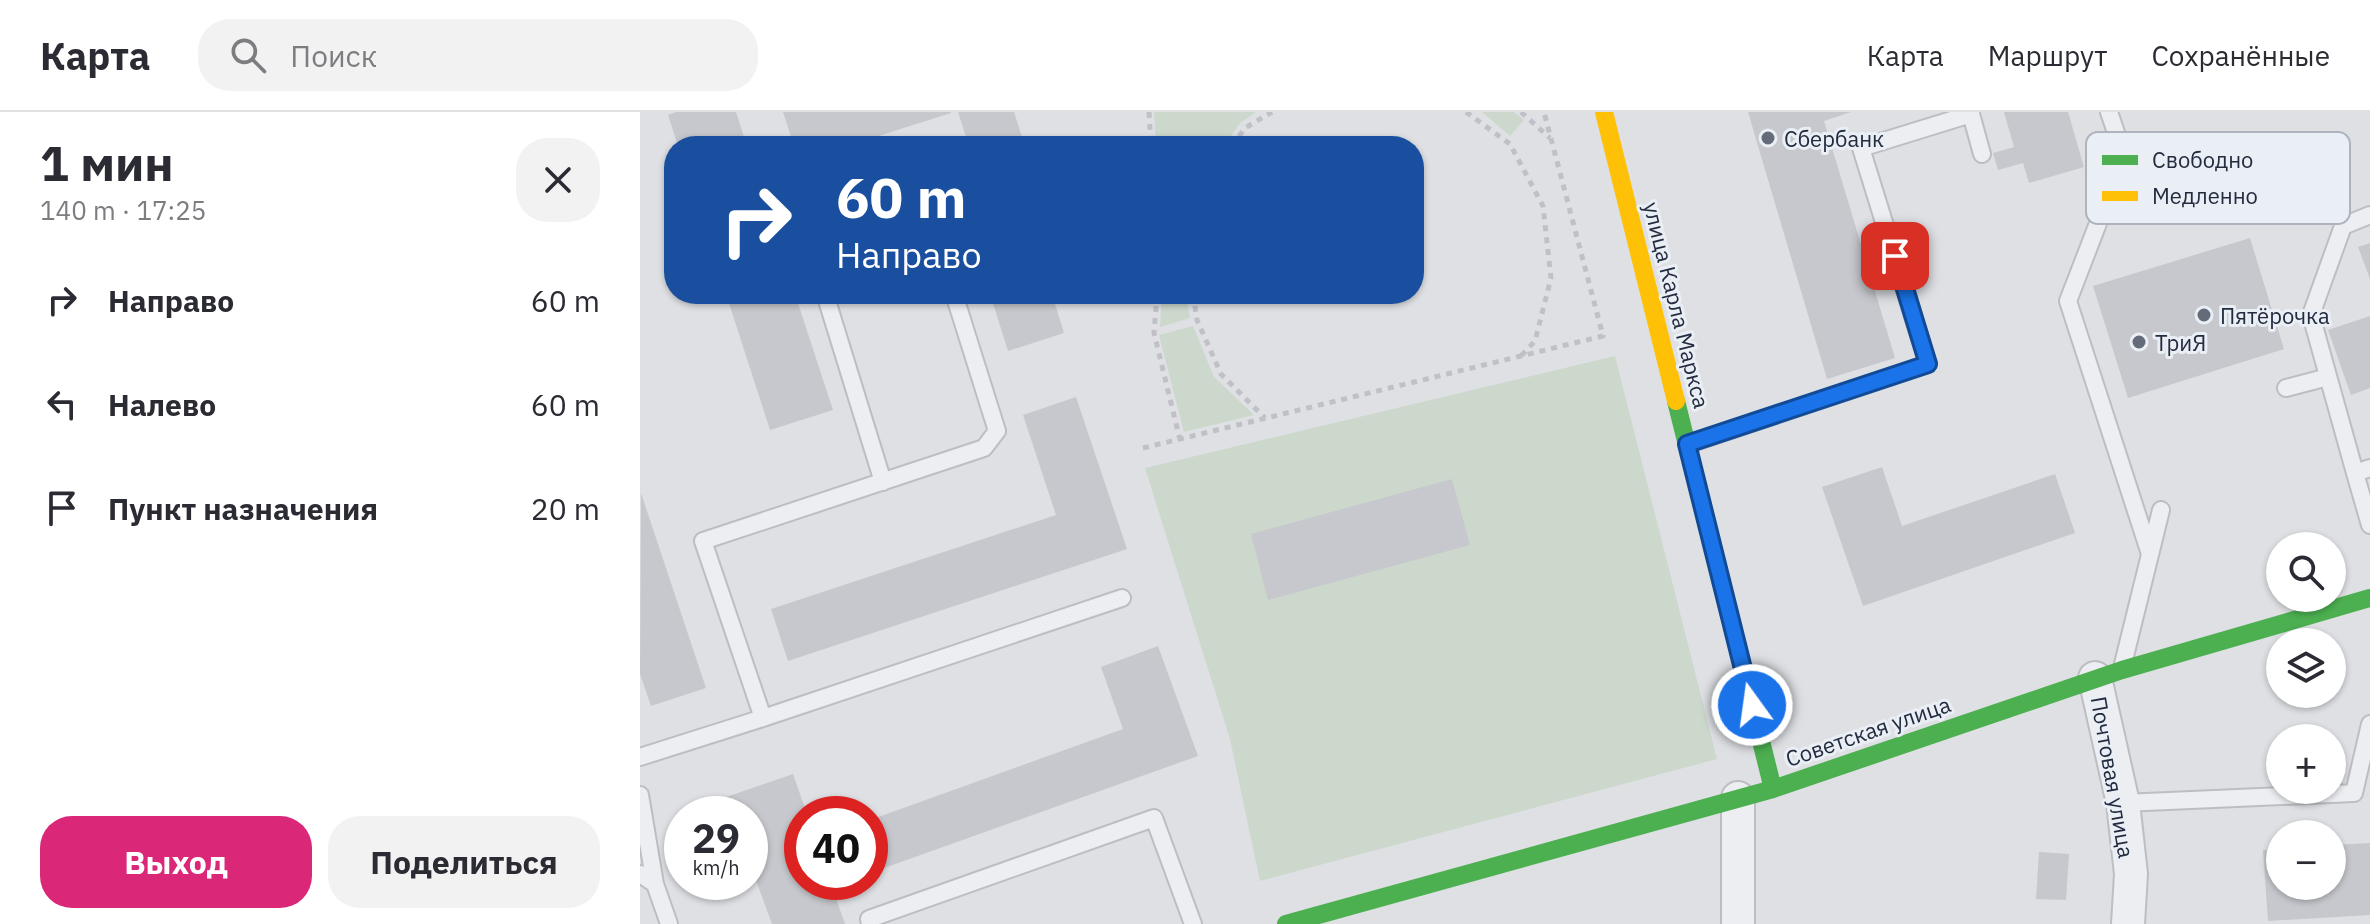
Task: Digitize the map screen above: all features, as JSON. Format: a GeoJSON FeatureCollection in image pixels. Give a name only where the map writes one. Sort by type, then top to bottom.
{"type":"FeatureCollection","features":[{"type":"Feature","properties":{"kind":"street","name":"улица Карла Маркса"},"geometry":{"type":"LineString","coordinates":[[1604,112],[1773,789]]}},
{"type":"Feature","properties":{"kind":"street","name":"Советская улица"},"geometry":{"type":"LineString","coordinates":[[1286,924],[1773,789],[2108,674],[2370,598]]}},
{"type":"Feature","properties":{"kind":"street","name":"Почтовая улица"},"geometry":{"type":"LineString","coordinates":[[2108,674],[2131,874],[2128,924]]}},
{"type":"Feature","properties":{"kind":"street"},"geometry":{"type":"LineString","coordinates":[[1738,798],[1738,924]]}},
{"type":"Feature","properties":{"kind":"lane"},"geometry":{"type":"LineString","coordinates":[[2109,112],[2116,132]]}},
{"type":"Feature","properties":{"kind":"lane"},"geometry":{"type":"LineString","coordinates":[[1687,444],[1928,364],[1861,148],[1971,114],[1982,154]]}},
{"type":"Feature","properties":{"kind":"lane"},"geometry":{"type":"LineString","coordinates":[[2350,223],[2370,215]]}},
{"type":"Feature","properties":{"kind":"lane"},"geometry":{"type":"LineString","coordinates":[[2098,224],[2068,301],[2150,554]]}},
{"type":"Feature","properties":{"kind":"lane"},"geometry":{"type":"LineString","coordinates":[[2348,224],[2343,226],[2311,315],[2328,377],[2362,470],[2370,525]]}},
{"type":"Feature","properties":{"kind":"lane"},"geometry":{"type":"LineString","coordinates":[[828,304],[883,482]]}},
{"type":"Feature","properties":{"kind":"lane"},"geometry":{"type":"LineString","coordinates":[[763,718],[703,541],[984,448],[997,431],[957,304]]}},
{"type":"Feature","properties":{"kind":"lane"},"geometry":{"type":"LineString","coordinates":[[2286,388],[2328,377]]}},
{"type":"Feature","properties":{"kind":"lane"},"geometry":{"type":"LineString","coordinates":[[2108,674],[2150,554],[2161,510]]}},
{"type":"Feature","properties":{"kind":"lane"},"geometry":{"type":"LineString","coordinates":[[640,757],[1122,598]]}},
{"type":"Feature","properties":{"kind":"lane"},"geometry":{"type":"LineString","coordinates":[[2123,803],[2354,793],[2370,724]]}},
{"type":"Feature","properties":{"kind":"lane"},"geometry":{"type":"LineString","coordinates":[[640,795],[655,884],[669,924]]}},
{"type":"Feature","properties":{"kind":"lane"},"geometry":{"type":"LineString","coordinates":[[870,924],[869,919],[1154,818],[1193,924]]}},
{"type":"Feature","properties":{"kind":"lane"},"geometry":{"type":"LineString","coordinates":[[640,874],[655,884]]}},
{"type":"Feature","properties":{"kind":"path"},"geometry":{"type":"LineString","coordinates":[[1149,112],[1150,136]]}},
{"type":"Feature","properties":{"kind":"path"},"geometry":{"type":"LineString","coordinates":[[1239,136],[1261,114],[1272,112]]}},
{"type":"Feature","properties":{"kind":"path"},"geometry":{"type":"LineString","coordinates":[[1466,112],[1510,144],[1543,206],[1551,278],[1535,341],[1521,356]]}},
{"type":"Feature","properties":{"kind":"path"},"geometry":{"type":"LineString","coordinates":[[1521,112],[1551,139]]}},
{"type":"Feature","properties":{"kind":"path"},"geometry":{"type":"LineString","coordinates":[[1143,448],[1603,336],[1544,112]]}},
{"type":"Feature","properties":{"kind":"path"},"geometry":{"type":"LineString","coordinates":[[1156,304],[1154,333],[1180,440]]}},
{"type":"Feature","properties":{"kind":"path"},"geometry":{"type":"LineString","coordinates":[[1195,304],[1197,320],[1221,374],[1266,419]]}},
{"type":"Feature","properties":{"kind":"shaded area"},"geometry":{"type":"Polygon","coordinates":[[[1154,112],[1255,113],[1240,123],[1231,136],[1155,136],[1154,112]]]}},
{"type":"Feature","properties":{"kind":"shaded area"},"geometry":{"type":"Polygon","coordinates":[[[1482,112],[1514,112],[1524,120],[1510,136],[1482,112]]]}},
{"type":"Feature","properties":{"kind":"shaded area"},"geometry":{"type":"Polygon","coordinates":[[[1161,304],[1188,304],[1190,318],[1160,327],[1161,304]]]}},
{"type":"Feature","properties":{"kind":"shaded area"},"geometry":{"type":"Polygon","coordinates":[[[1193,326],[1214,377],[1254,415],[1184,432],[1159,335],[1193,326]]]}},
{"type":"Feature","properties":{"kind":"shaded area"},"geometry":{"type":"Polygon","coordinates":[[[1615,356],[1717,759],[1260,881],[1230,739],[1145,468],[1615,356]]]}},
{"type":"Feature","properties":{"kind":"building"},"geometry":{"type":"Polygon","coordinates":[[[676,112],[736,112],[744,136],[675,136],[668,115],[676,112]]]}},
{"type":"Feature","properties":{"kind":"building"},"geometry":{"type":"Polygon","coordinates":[[[783,112],[951,112],[879,136],[791,136],[783,112]]]}},
{"type":"Feature","properties":{"kind":"building"},"geometry":{"type":"Polygon","coordinates":[[[958,112],[1014,112],[1022,136],[966,136],[958,112]]]}},
{"type":"Feature","properties":{"kind":"building"},"geometry":{"type":"Polygon","coordinates":[[[1748,112],[1851,112],[1824,121],[1895,358],[1827,379],[1748,112]]]}},
{"type":"Feature","properties":{"kind":"building"},"geometry":{"type":"Polygon","coordinates":[[[2004,112],[2068,112],[2084,167],[2029,183],[2023,163],[1998,170],[1993,153],[2014,147],[2004,112]]]}},
{"type":"Feature","properties":{"kind":"building"},"geometry":{"type":"Polygon","coordinates":[[[2250,238],[2284,349],[2128,398],[2093,286],[2250,238]]]}},
{"type":"Feature","properties":{"kind":"building"},"geometry":{"type":"Polygon","coordinates":[[[2370,243],[2370,279],[2358,247],[2370,243]]]}},
{"type":"Feature","properties":{"kind":"building"},"geometry":{"type":"Polygon","coordinates":[[[729,304],[798,304],[833,410],[770,430],[729,304]]]}},
{"type":"Feature","properties":{"kind":"building"},"geometry":{"type":"Polygon","coordinates":[[[993,304],[1055,304],[1064,333],[1008,351],[993,304]]]}},
{"type":"Feature","properties":{"kind":"building"},"geometry":{"type":"Polygon","coordinates":[[[2370,316],[2370,388],[2351,395],[2328,330],[2370,316]]]}},
{"type":"Feature","properties":{"kind":"building"},"geometry":{"type":"Polygon","coordinates":[[[1076,397],[1127,549],[788,661],[771,609],[1056,515],[1023,415],[1076,397]]]}},
{"type":"Feature","properties":{"kind":"building"},"geometry":{"type":"Polygon","coordinates":[[[1882,467],[1902,526],[2055,474],[2075,533],[1863,606],[1822,487],[1882,467]]]}},
{"type":"Feature","properties":{"kind":"building"},"geometry":{"type":"Polygon","coordinates":[[[1452,479],[1470,545],[1268,600],[1251,534],[1452,479]]]}},
{"type":"Feature","properties":{"kind":"building"},"geometry":{"type":"Polygon","coordinates":[[[641,493],[706,688],[651,706],[640,674],[641,493]]]}},
{"type":"Feature","properties":{"kind":"building"},"geometry":{"type":"Polygon","coordinates":[[[1158,646],[1198,756],[888,867],[888,814],[1123,729],[1101,667],[1158,646]]]}},
{"type":"Feature","properties":{"kind":"building"},"geometry":{"type":"Polygon","coordinates":[[[793,774],[801,796],[784,796],[784,900],[837,900],[845,924],[772,924],[763,900],[768,900],[768,796],[729,796],[793,774]]]}},
{"type":"Feature","properties":{"kind":"building"},"geometry":{"type":"Polygon","coordinates":[[[2370,843],[2370,915],[2268,921],[2267,900],[2346,900],[2346,844],[2370,843]]]}},
{"type":"Feature","properties":{"kind":"building"},"geometry":{"type":"Polygon","coordinates":[[[2263,850],[2266,850],[2266,893],[2263,850]]]}},
{"type":"Feature","properties":{"kind":"building"},"geometry":{"type":"Polygon","coordinates":[[[2039,852],[2069,854],[2066,900],[2036,899],[2039,852]]]}},
{"type":"Feature","properties":{"kind":"traffic: fast"},"geometry":{"type":"LineString","coordinates":[[1676,401],[1773,789]]}},
{"type":"Feature","properties":{"kind":"traffic: fast"},"geometry":{"type":"LineString","coordinates":[[1286,924],[1773,789],[2122,670],[2370,598]]}},
{"type":"Feature","properties":{"kind":"traffic: slow"},"geometry":{"type":"LineString","coordinates":[[1604,112],[1676,401]]}},
{"type":"Feature","properties":{"kind":"place","name":"Сбербанк"},"geometry":{"type":"Point","coordinates":[1768,138]}},
{"type":"Feature","properties":{"kind":"place","name":"Пятёрочка"},"geometry":{"type":"Point","coordinates":[2204,315]}},
{"type":"Feature","properties":{"kind":"place","name":"ТриЯ"},"geometry":{"type":"Point","coordinates":[2139,342]}},
{"type":"Feature","properties":{"kind":"route"},"geometry":{"type":"LineString","coordinates":[[1752,705],[1687,444],[1928,364],[1895,256]]}}]}
